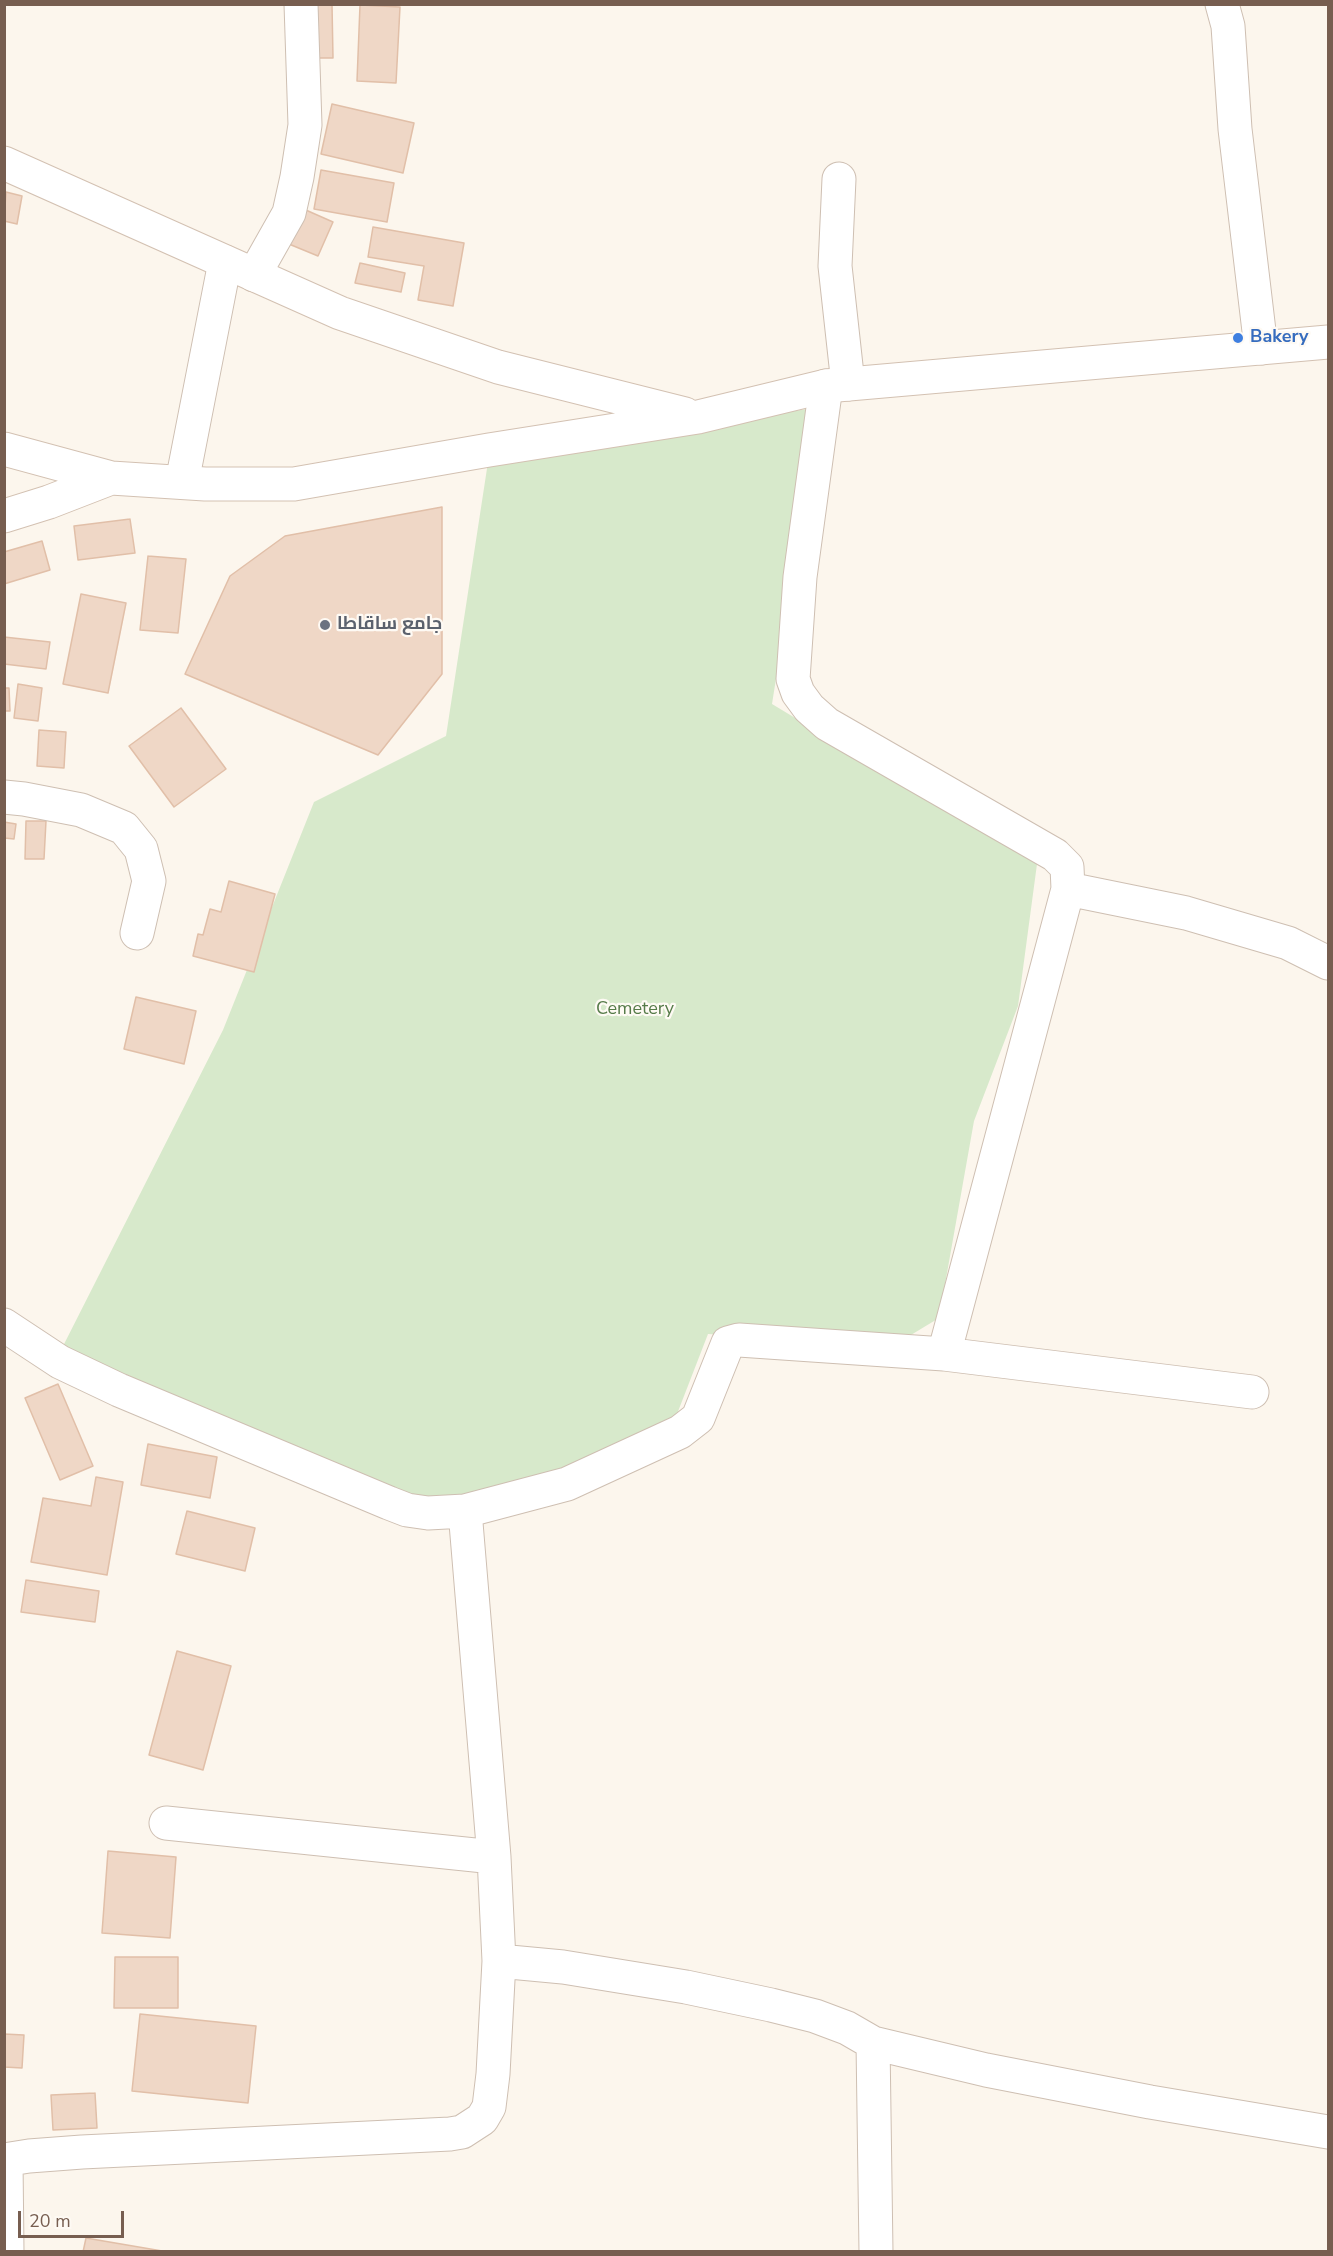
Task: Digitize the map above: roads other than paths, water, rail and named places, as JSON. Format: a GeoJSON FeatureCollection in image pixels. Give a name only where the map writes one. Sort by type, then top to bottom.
{"type":"FeatureCollection","features":[{"type":"Feature","properties":{"kind":"street"},"geometry":{"type":"LineString","coordinates":[[254,275],[289,213],[297,177],[304,125],[305,80],[301,4]]}},
{"type":"Feature","properties":{"kind":"street"},"geometry":{"type":"LineString","coordinates":[[1222,4],[1228,26],[1235,129],[1261,348]]}},
{"type":"Feature","properties":{"kind":"street"},"geometry":{"type":"LineString","coordinates":[[4,163],[340,313],[498,367],[698,417]]}},
{"type":"Feature","properties":{"kind":"street"},"geometry":{"type":"LineString","coordinates":[[839,180],[835,266],[837,385],[800,577],[793,679],[798,693],[809,708],[827,724],[1055,855],[1067,867],[1068,890],[944,1354]]}},
{"type":"Feature","properties":{"kind":"street"},"geometry":{"type":"LineString","coordinates":[[182,482],[225,261]]}},
{"type":"Feature","properties":{"kind":"street"},"geometry":{"type":"LineString","coordinates":[[4,449],[111,478],[294,484],[698,417],[837,385],[1329,342]]}},
{"type":"Feature","properties":{"kind":"street"},"geometry":{"type":"LineString","coordinates":[[4,516],[49,502],[111,478]]}},
{"type":"Feature","properties":{"kind":"street"},"geometry":{"type":"LineString","coordinates":[[4,797],[81,810],[124,828],[141,849],[149,881],[137,933]]}},
{"type":"Feature","properties":{"kind":"street"},"geometry":{"type":"LineString","coordinates":[[1068,890],[1186,913],[1288,943],[1329,963]]}},
{"type":"Feature","properties":{"kind":"street"},"geometry":{"type":"LineString","coordinates":[[4,1325],[60,1362],[119,1390],[407,1510],[428,1512],[465,1511],[567,1484],[680,1432],[698,1418],[728,1343],[739,1340],[944,1354],[1252,1392]]}},
{"type":"Feature","properties":{"kind":"street"},"geometry":{"type":"LineString","coordinates":[[7,2252],[5,2160],[82,2152],[462,2132],[482,2119],[489,2108],[497,2019],[499,1960],[494,1857],[465,1511]]}},
{"type":"Feature","properties":{"kind":"street"},"geometry":{"type":"LineString","coordinates":[[166,1823],[494,1857]]}},
{"type":"Feature","properties":{"kind":"street"},"geometry":{"type":"LineString","coordinates":[[499,1960],[686,1987],[815,2016],[847,2028],[873,2043],[986,2070],[1138,2100],[1329,2132]]}},
{"type":"Feature","properties":{"kind":"street"},"geometry":{"type":"LineString","coordinates":[[873,2043],[876,2252]]}},
{"type":"Feature","properties":{"kind":"place","name":"Bakery"},"geometry":{"type":"Point","coordinates":[1238,338]}},
{"type":"Feature","properties":{"kind":"place","name":"جامع ساقاطا"},"geometry":{"type":"Point","coordinates":[325,625]}},
{"type":"Feature","properties":{"kind":"park label","name":"Cemetery"},"geometry":{"type":"Point","coordinates":[635,1010]}}]}
